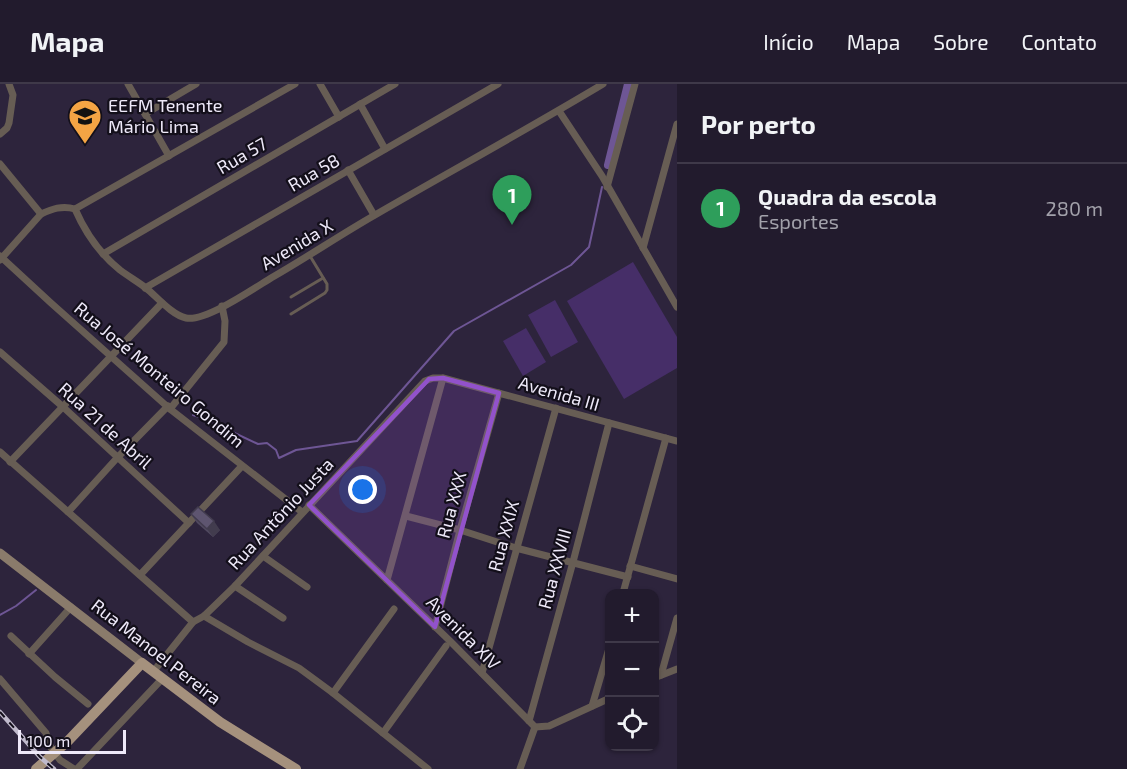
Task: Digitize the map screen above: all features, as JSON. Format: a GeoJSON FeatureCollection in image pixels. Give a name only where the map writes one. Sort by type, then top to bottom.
{"type":"FeatureCollection","features":[{"type":"Feature","properties":{"kind":"main road","name":"Rua Manoel Pereira"},"geometry":{"type":"LineString","coordinates":[[142,663],[220,722],[296,769]]}},
{"type":"Feature","properties":{"kind":"main road"},"geometry":{"type":"LineString","coordinates":[[36,769],[68,741],[142,663]]}},
{"type":"Feature","properties":{"kind":"street"},"geometry":{"type":"LineString","coordinates":[[0,134],[7,129],[9,123],[13,95],[9,84]]}},
{"type":"Feature","properties":{"kind":"street"},"geometry":{"type":"LineString","coordinates":[[128,84],[169,156]]}},
{"type":"Feature","properties":{"kind":"street"},"geometry":{"type":"LineString","coordinates":[[145,114],[196,84]]}},
{"type":"Feature","properties":{"kind":"street"},"geometry":{"type":"LineString","coordinates":[[1,258],[40,214],[60,207],[75,209],[294,84]]}},
{"type":"Feature","properties":{"kind":"street"},"geometry":{"type":"LineString","coordinates":[[320,84],[339,117]]}},
{"type":"Feature","properties":{"kind":"street","name":"Rua 57"},"geometry":{"type":"LineString","coordinates":[[103,254],[395,84]]}},
{"type":"Feature","properties":{"kind":"street","name":"Rua 58"},"geometry":{"type":"LineString","coordinates":[[145,288],[498,84]]}},
{"type":"Feature","properties":{"kind":"street","name":"Avenida X"},"geometry":{"type":"LineString","coordinates":[[75,209],[91,240],[120,270],[177,314],[185,318],[201,317],[310,256],[374,215],[603,84]]}},
{"type":"Feature","properties":{"kind":"street"},"geometry":{"type":"LineString","coordinates":[[607,187],[635,84]]}},
{"type":"Feature","properties":{"kind":"street"},"geometry":{"type":"LineString","coordinates":[[360,104],[385,149]]}},
{"type":"Feature","properties":{"kind":"street"},"geometry":{"type":"LineString","coordinates":[[559,111],[607,187],[677,307]]}},
{"type":"Feature","properties":{"kind":"street"},"geometry":{"type":"LineString","coordinates":[[643,248],[677,124]]}},
{"type":"Feature","properties":{"kind":"street"},"geometry":{"type":"LineString","coordinates":[[0,164],[40,214]]}},
{"type":"Feature","properties":{"kind":"street"},"geometry":{"type":"LineString","coordinates":[[348,170],[374,215]]}},
{"type":"Feature","properties":{"kind":"street","name":"Rua José Monteiro Gondim"},"geometry":{"type":"LineString","coordinates":[[1,258],[169,407],[302,512]]}},
{"type":"Feature","properties":{"kind":"street"},"geometry":{"type":"LineString","coordinates":[[10,462],[162,303]]}},
{"type":"Feature","properties":{"kind":"street"},"geometry":{"type":"LineString","coordinates":[[68,512],[117,458],[169,407],[224,342],[225,321],[222,306]]}},
{"type":"Feature","properties":{"kind":"street","name":"Rua 21 de Abril"},"geometry":{"type":"LineString","coordinates":[[0,352],[189,523]]}},
{"type":"Feature","properties":{"kind":"street","name":"Avenida III"},"geometry":{"type":"LineString","coordinates":[[433,378],[443,378],[673,438]]}},
{"type":"Feature","properties":{"kind":"street","name":"Rua Antônio Justa"},"geometry":{"type":"LineString","coordinates":[[75,769],[157,675],[193,622],[204,616],[235,586],[425,381],[433,378]]}},
{"type":"Feature","properties":{"kind":"street"},"geometry":{"type":"LineString","coordinates":[[387,580],[443,378]]}},
{"type":"Feature","properties":{"kind":"street","name":"Rua XXX"},"geometry":{"type":"LineString","coordinates":[[435,627],[499,393]]}},
{"type":"Feature","properties":{"kind":"street","name":"Rua XXIX"},"geometry":{"type":"LineString","coordinates":[[482,673],[556,408]]}},
{"type":"Feature","properties":{"kind":"street","name":"Rua XXVIII"},"geometry":{"type":"LineString","coordinates":[[529,721],[609,423]]}},
{"type":"Feature","properties":{"kind":"street"},"geometry":{"type":"LineString","coordinates":[[624,589],[673,438]]}},
{"type":"Feature","properties":{"kind":"street"},"geometry":{"type":"LineString","coordinates":[[0,452],[193,622]]}},
{"type":"Feature","properties":{"kind":"street"},"geometry":{"type":"LineString","coordinates":[[140,575],[242,466]]}},
{"type":"Feature","properties":{"kind":"street","name":"Avenida XIV"},"geometry":{"type":"LineString","coordinates":[[309,505],[482,673],[535,728]]}},
{"type":"Feature","properties":{"kind":"street"},"geometry":{"type":"LineString","coordinates":[[406,516],[628,577]]}},
{"type":"Feature","properties":{"kind":"street","name":"Rua Manoel Pereira"},"geometry":{"type":"LineString","coordinates":[[0,553],[142,663]]}},
{"type":"Feature","properties":{"kind":"street"},"geometry":{"type":"LineString","coordinates":[[263,556],[307,587]]}},
{"type":"Feature","properties":{"kind":"street"},"geometry":{"type":"LineString","coordinates":[[630,566],[677,579]]}},
{"type":"Feature","properties":{"kind":"street"},"geometry":{"type":"LineString","coordinates":[[235,586],[283,618]]}},
{"type":"Feature","properties":{"kind":"street"},"geometry":{"type":"LineString","coordinates":[[29,654],[71,607]]}},
{"type":"Feature","properties":{"kind":"street"},"geometry":{"type":"LineString","coordinates":[[333,693],[394,609]]}},
{"type":"Feature","properties":{"kind":"street"},"geometry":{"type":"LineString","coordinates":[[204,616],[299,668],[428,769]]}},
{"type":"Feature","properties":{"kind":"street"},"geometry":{"type":"LineString","coordinates":[[659,674],[677,618]]}},
{"type":"Feature","properties":{"kind":"street"},"geometry":{"type":"LineString","coordinates":[[11,636],[88,704]]}},
{"type":"Feature","properties":{"kind":"street"},"geometry":{"type":"LineString","coordinates":[[383,732],[446,646]]}},
{"type":"Feature","properties":{"kind":"street"},"geometry":{"type":"LineString","coordinates":[[592,706],[605,659]]}},
{"type":"Feature","properties":{"kind":"street"},"geometry":{"type":"LineString","coordinates":[[659,677],[677,669]]}},
{"type":"Feature","properties":{"kind":"street"},"geometry":{"type":"LineString","coordinates":[[0,679],[46,733],[51,748],[60,760],[75,769]]}},
{"type":"Feature","properties":{"kind":"street"},"geometry":{"type":"LineString","coordinates":[[520,769],[525,750],[535,728],[549,726],[605,700]]}},
{"type":"Feature","properties":{"kind":"lane"},"geometry":{"type":"LineString","coordinates":[[291,314],[325,293],[328,287],[310,256]]}},
{"type":"Feature","properties":{"kind":"lane"},"geometry":{"type":"LineString","coordinates":[[291,297],[323,278]]}},
{"type":"Feature","properties":{"kind":"highlighted area"},"geometry":{"type":"Polygon","coordinates":[[[443,378],[499,393],[435,627],[309,505],[429,379],[443,378]]]}},
{"type":"Feature","properties":{"kind":"shaded area"},"geometry":{"type":"Polygon","coordinates":[[[633,262],[677,337],[677,368],[624,399],[567,301],[633,262]]]}},
{"type":"Feature","properties":{"kind":"shaded area"},"geometry":{"type":"Polygon","coordinates":[[[555,300],[578,342],[551,357],[528,315],[555,300]]]}},
{"type":"Feature","properties":{"kind":"shaded area"},"geometry":{"type":"Polygon","coordinates":[[[526,328],[546,362],[523,376],[503,341],[526,328]]]}},
{"type":"Feature","properties":{"kind":"building"},"geometry":{"type":"Polygon","coordinates":[[[198,507],[214,521],[207,529],[191,514],[198,507]]]}},
{"type":"Feature","properties":{"kind":"waterway"},"geometry":{"type":"LineString","coordinates":[[608,165],[628,84]]}},
{"type":"Feature","properties":{"kind":"waterway"},"geometry":{"type":"LineString","coordinates":[[193,415],[258,444],[267,443],[276,450],[279,458],[296,450],[357,441],[454,331],[571,265],[589,247],[602,187]]}},
{"type":"Feature","properties":{"kind":"waterway"},"geometry":{"type":"LineString","coordinates":[[0,615],[36,590]]}},
{"type":"Feature","properties":{"kind":"railway"},"geometry":{"type":"LineString","coordinates":[[0,712],[40,757],[54,769]]}},
{"type":"Feature","properties":{"kind":"place","name":"EEFM Tenente Mário Lima"},"geometry":{"type":"Point","coordinates":[85,145]}},
{"type":"Feature","properties":{"kind":"place","name":"Quadra da escola"},"geometry":{"type":"Point","coordinates":[512,225]}}]}
